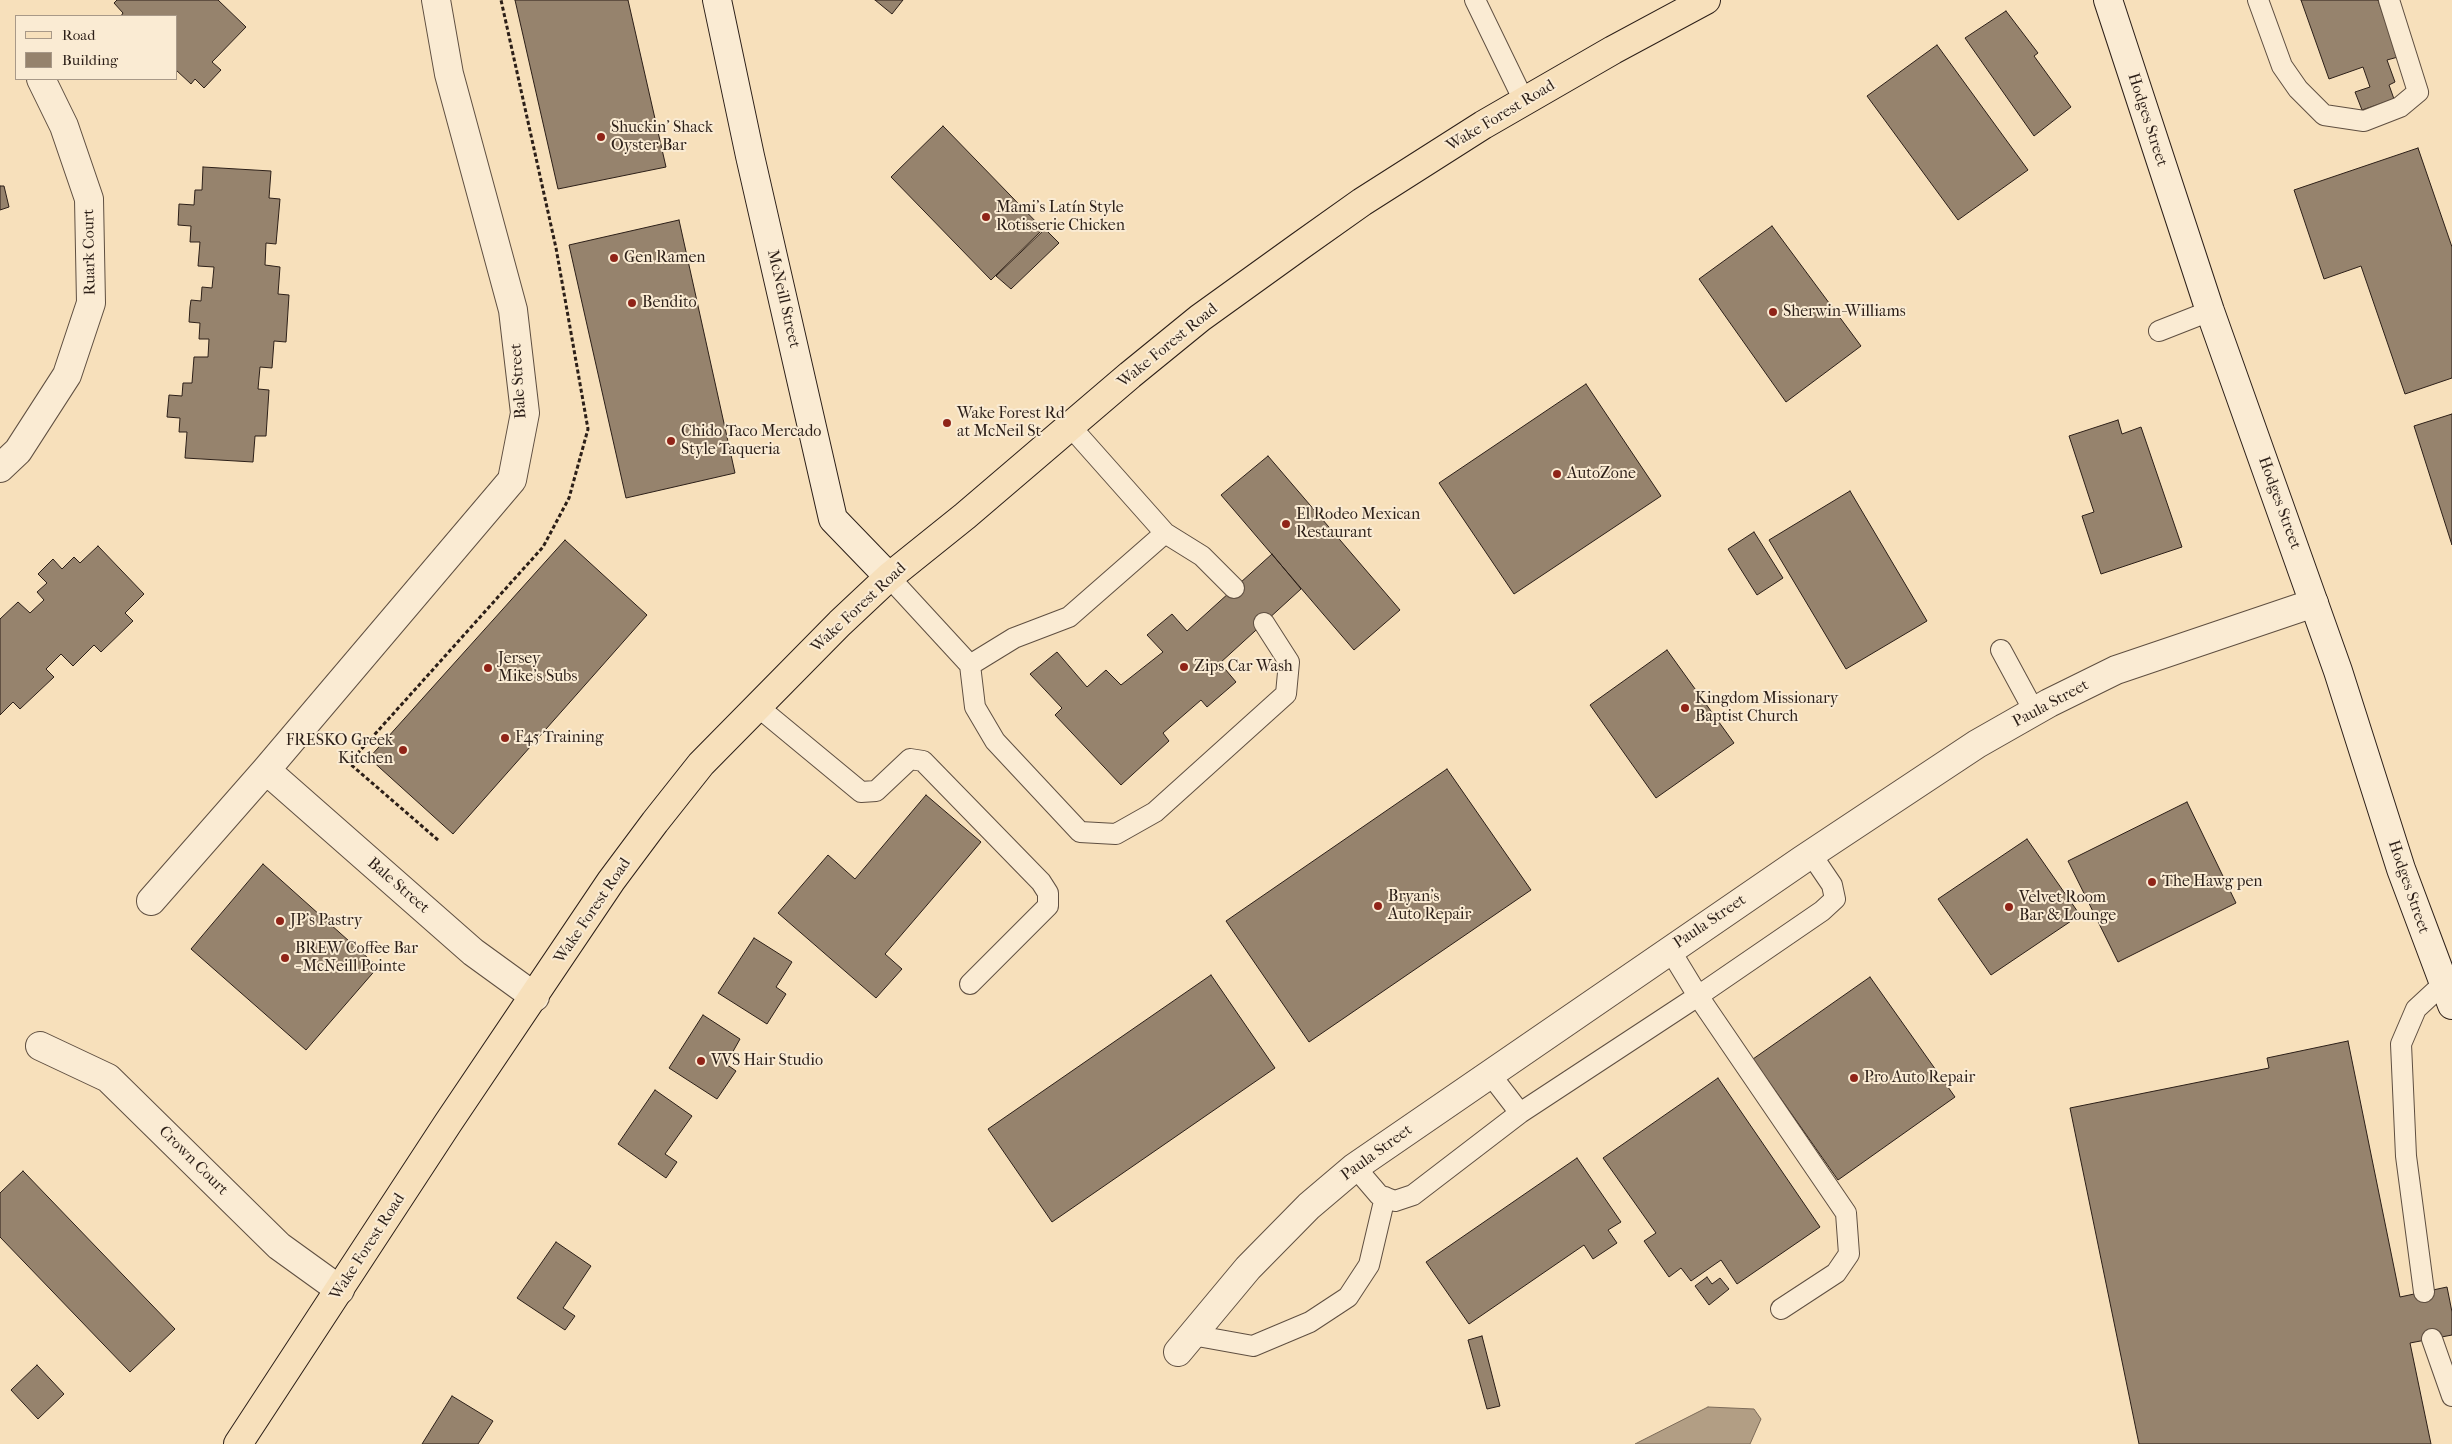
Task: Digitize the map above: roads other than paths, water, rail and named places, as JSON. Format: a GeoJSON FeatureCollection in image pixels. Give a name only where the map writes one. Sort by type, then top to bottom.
{"type":"FeatureCollection","features":[{"type":"Feature","properties":{"kind":"main road","name":"Wake Forest Road"},"geometry":{"type":"LineString","coordinates":[[238,1444],[454,1116],[612,881],[701,764],[757,706],[888,578],[965,516],[1200,318],[1362,202],[1524,101],[1706,0]]}},
{"type":"Feature","properties":{"kind":"street","name":"Bale Street"},"geometry":{"type":"LineString","coordinates":[[151,901],[266,770],[512,480],[525,413],[513,310],[449,74],[436,0]]}},
{"type":"Feature","properties":{"kind":"street","name":"McNeill Street"},"geometry":{"type":"LineString","coordinates":[[717,0],[750,156],[833,518],[888,578]]}},
{"type":"Feature","properties":{"kind":"street","name":"Hodges Street"},"geometry":{"type":"LineString","coordinates":[[2108,0],[2210,311],[2338,671],[2401,870],[2448,995]]}},
{"type":"Feature","properties":{"kind":"street","name":"Ruark Court"},"geometry":{"type":"LineString","coordinates":[[0,468],[18,451],[67,375],[91,302],[89,199],[64,126],[41,80]]}},
{"type":"Feature","properties":{"kind":"street","name":"Paula Street"},"geometry":{"type":"LineString","coordinates":[[1185,1343],[1248,1268],[1309,1206],[1355,1167],[1811,854],[1977,744],[2034,711],[2116,670],[2314,603]]}},
{"type":"Feature","properties":{"kind":"street","name":"Bale Street"},"geometry":{"type":"LineString","coordinates":[[266,770],[473,952],[535,997]]}},
{"type":"Feature","properties":{"kind":"street","name":"Crown Court"},"geometry":{"type":"LineString","coordinates":[[40,1046],[108,1078],[279,1246],[340,1290]]}},
{"type":"Feature","properties":{"kind":"lane"},"geometry":{"type":"LineString","coordinates":[[1475,0],[1524,101]]}},
{"type":"Feature","properties":{"kind":"lane"},"geometry":{"type":"LineString","coordinates":[[2258,0],[2282,66],[2298,89],[2324,115],[2364,121],[2400,107],[2418,92],[2389,0]]}},
{"type":"Feature","properties":{"kind":"lane"},"geometry":{"type":"LineString","coordinates":[[2159,332],[2210,311]]}},
{"type":"Feature","properties":{"kind":"lane"},"geometry":{"type":"LineString","coordinates":[[1070,426],[1165,533],[1202,556],[1234,588]]}},
{"type":"Feature","properties":{"kind":"lane"},"geometry":{"type":"LineString","coordinates":[[970,666],[1014,638],[1068,617],[1165,533]]}},
{"type":"Feature","properties":{"kind":"lane"},"geometry":{"type":"LineString","coordinates":[[888,578],[970,666],[975,707],[995,741],[1080,832],[1116,834],[1155,812],[1286,694],[1288,662],[1264,623]]}},
{"type":"Feature","properties":{"kind":"lane"},"geometry":{"type":"LineString","coordinates":[[2001,650],[2034,711]]}},
{"type":"Feature","properties":{"kind":"lane"},"geometry":{"type":"LineString","coordinates":[[757,706],[861,792],[876,791],[910,759],[923,761],[1041,882],[1048,893],[1048,906],[970,984]]}},
{"type":"Feature","properties":{"kind":"lane"},"geometry":{"type":"LineString","coordinates":[[1355,1167],[1379,1195],[1395,1201],[1413,1194],[1520,1113],[1698,996],[1822,911],[1835,900],[1832,885],[1811,854]]}},
{"type":"Feature","properties":{"kind":"lane"},"geometry":{"type":"LineString","coordinates":[[1670,950],[1698,996],[1846,1213],[1849,1254],[1836,1273],[1781,1309]]}},
{"type":"Feature","properties":{"kind":"lane"},"geometry":{"type":"LineString","coordinates":[[2424,1292],[2406,1156],[2401,1044],[2416,1008],[2448,995]]}},
{"type":"Feature","properties":{"kind":"lane"},"geometry":{"type":"LineString","coordinates":[[1490,1074],[1520,1113]]}},
{"type":"Feature","properties":{"kind":"lane"},"geometry":{"type":"LineString","coordinates":[[1185,1343],[1252,1346],[1310,1322],[1348,1297],[1369,1266],[1385,1197]]}},
{"type":"Feature","properties":{"kind":"lane"},"geometry":{"type":"LineString","coordinates":[[2432,1339],[2452,1396]]}},
{"type":"Feature","properties":{"kind":"place","name":"Shuckin' Shack Oyster Bar"},"geometry":{"type":"Point","coordinates":[601,137]}},
{"type":"Feature","properties":{"kind":"place","name":"Mami's Latín Style Rotisserie Chicken"},"geometry":{"type":"Point","coordinates":[986,217]}},
{"type":"Feature","properties":{"kind":"place","name":"Gen Ramen"},"geometry":{"type":"Point","coordinates":[614,258]}},
{"type":"Feature","properties":{"kind":"place","name":"Bendito"},"geometry":{"type":"Point","coordinates":[632,303]}},
{"type":"Feature","properties":{"kind":"place","name":"Sherwin-Williams"},"geometry":{"type":"Point","coordinates":[1773,312]}},
{"type":"Feature","properties":{"kind":"place","name":"Wake Forest Rd at McNeil St"},"geometry":{"type":"Point","coordinates":[947,423]}},
{"type":"Feature","properties":{"kind":"place","name":"Chido Taco Mercado Style Taqueria"},"geometry":{"type":"Point","coordinates":[671,441]}},
{"type":"Feature","properties":{"kind":"place","name":"AutoZone"},"geometry":{"type":"Point","coordinates":[1557,474]}},
{"type":"Feature","properties":{"kind":"place","name":"El Rodeo Mexican Restaurant"},"geometry":{"type":"Point","coordinates":[1286,524]}},
{"type":"Feature","properties":{"kind":"place","name":"Zips Car Wash"},"geometry":{"type":"Point","coordinates":[1184,667]}},
{"type":"Feature","properties":{"kind":"place","name":"Jersey Mike's Subs"},"geometry":{"type":"Point","coordinates":[488,668]}},
{"type":"Feature","properties":{"kind":"place","name":"Kingdom Missionary Baptist Church"},"geometry":{"type":"Point","coordinates":[1685,708]}},
{"type":"Feature","properties":{"kind":"place","name":"F45 Training"},"geometry":{"type":"Point","coordinates":[505,738]}},
{"type":"Feature","properties":{"kind":"place","name":"FRESKO Greek Kitchen"},"geometry":{"type":"Point","coordinates":[403,750]}},
{"type":"Feature","properties":{"kind":"place","name":"The Hawg pen"},"geometry":{"type":"Point","coordinates":[2152,882]}},
{"type":"Feature","properties":{"kind":"place","name":"Bryan's Auto Repair"},"geometry":{"type":"Point","coordinates":[1378,906]}},
{"type":"Feature","properties":{"kind":"place","name":"Velvet Room Bar & Lounge"},"geometry":{"type":"Point","coordinates":[2009,907]}},
{"type":"Feature","properties":{"kind":"place","name":"JP's Pastry"},"geometry":{"type":"Point","coordinates":[280,921]}},
{"type":"Feature","properties":{"kind":"place","name":"BREW Coffee Bar - McNeill Pointe"},"geometry":{"type":"Point","coordinates":[285,958]}},
{"type":"Feature","properties":{"kind":"place","name":"VVS Hair Studio"},"geometry":{"type":"Point","coordinates":[701,1061]}},
{"type":"Feature","properties":{"kind":"place","name":"Pro Auto Repair"},"geometry":{"type":"Point","coordinates":[1854,1078]}}]}
